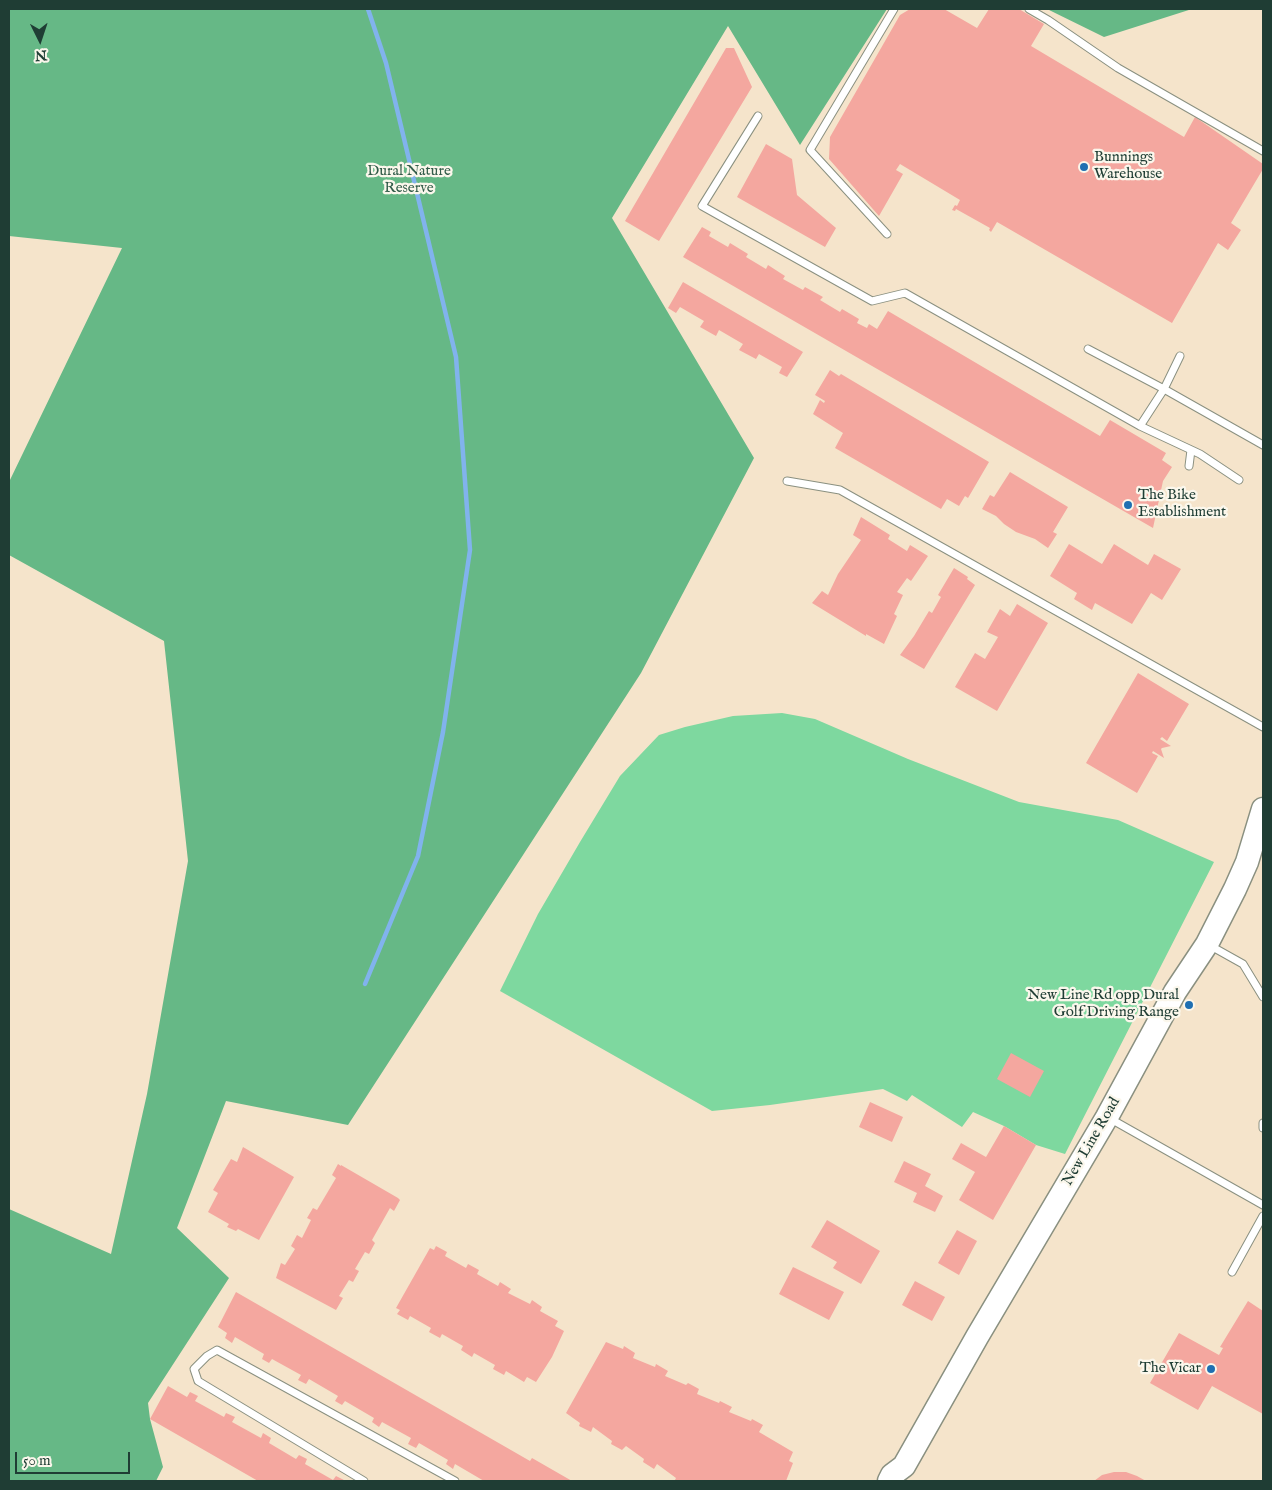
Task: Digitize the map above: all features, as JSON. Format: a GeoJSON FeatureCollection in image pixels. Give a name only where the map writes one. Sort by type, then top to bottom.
{"type":"FeatureCollection","features":[{"type":"Feature","properties":{"kind":"main road","name":"New Line Road"},"geometry":{"type":"LineString","coordinates":[[899,1476],[977,1337],[1107,1117],[1175,992],[1207,944],[1247,862],[1263,809]]}},
{"type":"Feature","properties":{"kind":"lane"},"geometry":{"type":"LineString","coordinates":[[887,234],[810,150],[894,9]]}},
{"type":"Feature","properties":{"kind":"lane"},"geometry":{"type":"LineString","coordinates":[[1030,9],[1118,68],[1263,152]]}},
{"type":"Feature","properties":{"kind":"lane"},"geometry":{"type":"LineString","coordinates":[[758,116],[702,206],[872,302],[905,293],[1140,426],[1200,454],[1239,480]]}},
{"type":"Feature","properties":{"kind":"lane"},"geometry":{"type":"LineString","coordinates":[[1088,349],[1263,445]]}},
{"type":"Feature","properties":{"kind":"lane"},"geometry":{"type":"LineString","coordinates":[[1140,426],[1164,389],[1180,356]]}},
{"type":"Feature","properties":{"kind":"lane"},"geometry":{"type":"LineString","coordinates":[[1189,466],[1191,450]]}},
{"type":"Feature","properties":{"kind":"lane"},"geometry":{"type":"LineString","coordinates":[[787,480],[840,490],[1263,726]]}},
{"type":"Feature","properties":{"kind":"lane"},"geometry":{"type":"LineString","coordinates":[[1207,944],[1243,964],[1263,997]]}},
{"type":"Feature","properties":{"kind":"lane"},"geometry":{"type":"LineString","coordinates":[[1107,1117],[1263,1205]]}},
{"type":"Feature","properties":{"kind":"lane"},"geometry":{"type":"LineString","coordinates":[[1263,1123],[1263,1128]]}},
{"type":"Feature","properties":{"kind":"lane"},"geometry":{"type":"LineString","coordinates":[[1232,1272],[1263,1216]]}},
{"type":"Feature","properties":{"kind":"lane"},"geometry":{"type":"LineString","coordinates":[[364,1481],[198,1381],[194,1369],[207,1356],[217,1350],[455,1481]]}},
{"type":"Feature","properties":{"kind":"green space","name":"Dural Nature Reserve"},"geometry":{"type":"Polygon","coordinates":[[[9,9],[887,9],[800,145],[728,26],[612,218],[754,458],[641,673],[348,1125],[226,1101],[177,1228],[229,1278],[148,1403],[150,1419],[163,1467],[156,1481],[9,1481],[9,1209],[111,1254],[147,1094],[188,861],[164,641],[9,555],[9,482],[122,248],[9,236],[9,9]]]}},
{"type":"Feature","properties":{"kind":"green space"},"geometry":{"type":"Polygon","coordinates":[[[1047,9],[1192,9],[1104,37],[1047,9]]]}},
{"type":"Feature","properties":{"kind":"green space"},"geometry":{"type":"Polygon","coordinates":[[[782,713],[815,719],[908,759],[1019,802],[1118,820],[1214,862],[1065,1154],[1036,1145],[1004,1126],[973,1112],[962,1127],[912,1095],[907,1101],[883,1089],[712,1111],[500,991],[538,914],[620,776],[659,735],[733,716],[782,713]]]}},
{"type":"Feature","properties":{"kind":"building","name":"Bunnings Warehouse"},"geometry":{"type":"Polygon","coordinates":[[[910,9],[944,9],[977,28],[989,9],[1019,9],[1044,24],[1031,46],[1184,137],[1195,117],[1263,164],[1263,169],[1231,223],[1241,230],[1228,250],[1218,243],[1172,323],[997,222],[991,232],[990,228],[956,209],[955,211],[952,210],[960,200],[900,164],[896,170],[903,174],[879,216],[829,159],[830,137],[900,15],[910,9]]]}},
{"type":"Feature","properties":{"kind":"building"},"geometry":{"type":"Polygon","coordinates":[[[726,48],[734,48],[752,87],[659,241],[625,221],[726,48]]]}},
{"type":"Feature","properties":{"kind":"building"},"geometry":{"type":"Polygon","coordinates":[[[766,144],[792,159],[797,195],[836,228],[825,247],[737,197],[766,144]]]}},
{"type":"Feature","properties":{"kind":"building"},"geometry":{"type":"Polygon","coordinates":[[[702,227],[711,232],[709,236],[728,247],[730,243],[748,254],[746,257],[766,269],[768,265],[785,276],[783,279],[803,290],[805,287],[823,297],[820,300],[840,312],[842,309],[859,319],[857,323],[867,328],[869,324],[877,329],[888,311],[1100,436],[1110,420],[1166,453],[1162,460],[1172,467],[1163,481],[1153,528],[683,257],[702,227]]]}},
{"type":"Feature","properties":{"kind":"building"},"geometry":{"type":"Polygon","coordinates":[[[683,282],[803,352],[787,377],[779,373],[782,367],[759,354],[756,359],[739,350],[743,344],[719,330],[716,336],[700,327],[704,321],[680,307],[676,313],[668,308],[683,282]]]}},
{"type":"Feature","properties":{"kind":"building"},"geometry":{"type":"Polygon","coordinates":[[[830,370],[839,376],[841,374],[989,462],[968,498],[965,496],[959,506],[947,499],[941,509],[835,448],[843,433],[813,414],[820,400],[824,403],[825,401],[815,395],[830,370]]]}},
{"type":"Feature","properties":{"kind":"building"},"geometry":{"type":"Polygon","coordinates":[[[1010,472],[1068,507],[1053,532],[1057,534],[1048,548],[1035,539],[1016,532],[996,516],[982,509],[990,495],[994,497],[1010,472]]]}},
{"type":"Feature","properties":{"kind":"building"},"geometry":{"type":"Polygon","coordinates":[[[861,517],[890,535],[888,539],[907,551],[910,545],[928,556],[911,581],[907,578],[897,592],[903,595],[894,614],[897,616],[884,644],[866,634],[866,636],[812,603],[822,591],[828,595],[838,574],[861,540],[853,535],[861,517]]]}},
{"type":"Feature","properties":{"kind":"building"},"geometry":{"type":"Polygon","coordinates":[[[1069,544],[1102,564],[1114,544],[1148,565],[1154,554],[1181,569],[1162,600],[1151,593],[1132,624],[1095,603],[1092,610],[1074,599],[1077,593],[1050,576],[1069,544]]]}},
{"type":"Feature","properties":{"kind":"building"},"geometry":{"type":"Polygon","coordinates":[[[954,568],[968,577],[967,579],[975,585],[924,669],[900,655],[929,611],[932,613],[941,597],[938,595],[954,568]]]}},
{"type":"Feature","properties":{"kind":"building"},"geometry":{"type":"Polygon","coordinates":[[[1017,604],[1048,623],[997,711],[955,687],[975,653],[985,659],[998,637],[987,632],[1000,609],[1010,616],[1017,604]]]}},
{"type":"Feature","properties":{"kind":"building"},"geometry":{"type":"Polygon","coordinates":[[[1138,673],[1189,704],[1167,741],[1162,737],[1160,739],[1171,746],[1161,749],[1164,758],[1153,751],[1152,753],[1158,756],[1137,793],[1086,763],[1138,673]]]}},
{"type":"Feature","properties":{"kind":"building"},"geometry":{"type":"Polygon","coordinates":[[[1011,1053],[1044,1071],[1030,1097],[997,1079],[1011,1053]]]}},
{"type":"Feature","properties":{"kind":"building"},"geometry":{"type":"Polygon","coordinates":[[[870,1102],[903,1117],[892,1142],[859,1127],[870,1102]]]}},
{"type":"Feature","properties":{"kind":"building"},"geometry":{"type":"Polygon","coordinates":[[[1004,1126],[1036,1145],[993,1220],[959,1200],[975,1172],[952,1159],[961,1143],[986,1157],[1004,1126]]]}},
{"type":"Feature","properties":{"kind":"building"},"geometry":{"type":"Polygon","coordinates":[[[243,1147],[294,1177],[259,1240],[238,1229],[236,1231],[227,1227],[229,1224],[208,1212],[218,1193],[213,1190],[231,1159],[237,1162],[243,1147]]]}},
{"type":"Feature","properties":{"kind":"building"},"geometry":{"type":"Polygon","coordinates":[[[904,1161],[931,1174],[925,1186],[943,1196],[935,1212],[913,1202],[917,1193],[894,1182],[904,1161]]]}},
{"type":"Feature","properties":{"kind":"building"},"geometry":{"type":"Polygon","coordinates":[[[338,1164],[400,1200],[394,1211],[390,1208],[372,1240],[375,1243],[369,1254],[365,1252],[355,1269],[359,1271],[353,1282],[349,1280],[339,1296],[343,1298],[336,1310],[276,1278],[281,1263],[285,1265],[295,1249],[291,1246],[297,1235],[302,1238],[311,1220],[307,1218],[313,1208],[317,1210],[336,1178],[332,1175],[338,1164]]]}},
{"type":"Feature","properties":{"kind":"building"},"geometry":{"type":"Polygon","coordinates":[[[827,1220],[880,1251],[861,1284],[833,1268],[837,1262],[811,1247],[827,1220]]]}},
{"type":"Feature","properties":{"kind":"building"},"geometry":{"type":"Polygon","coordinates":[[[957,1230],[977,1241],[959,1275],[938,1263],[957,1230]]]}},
{"type":"Feature","properties":{"kind":"building"},"geometry":{"type":"Polygon","coordinates":[[[436,1246],[447,1252],[445,1256],[466,1268],[468,1264],[479,1270],[477,1274],[498,1286],[500,1282],[511,1289],[508,1293],[530,1304],[532,1300],[542,1307],[540,1311],[558,1321],[555,1326],[564,1331],[552,1357],[536,1382],[527,1377],[524,1382],[506,1371],[504,1375],[493,1369],[495,1365],[474,1353],[472,1357],[461,1350],[463,1346],[442,1334],[440,1338],[429,1332],[431,1328],[410,1316],[408,1320],[397,1314],[400,1310],[396,1308],[430,1248],[434,1250],[436,1246]]]}},
{"type":"Feature","properties":{"kind":"building"},"geometry":{"type":"Polygon","coordinates":[[[793,1267],[844,1292],[829,1320],[779,1294],[793,1267]]]}},
{"type":"Feature","properties":{"kind":"building"},"geometry":{"type":"Polygon","coordinates":[[[915,1281],[945,1297],[932,1321],[902,1305],[915,1281]]]}},
{"type":"Feature","properties":{"kind":"building"},"geometry":{"type":"Polygon","coordinates":[[[236,1292],[530,1461],[532,1458],[572,1481],[484,1481],[455,1464],[453,1469],[446,1464],[448,1460],[419,1443],[416,1448],[408,1444],[411,1438],[382,1422],[379,1427],[372,1422],[374,1418],[345,1401],[342,1405],[335,1401],[338,1396],[309,1379],[306,1384],[298,1380],[301,1375],[272,1359],[269,1363],[262,1359],[264,1354],[235,1337],[232,1343],[225,1338],[227,1333],[218,1327],[236,1292]]]}},
{"type":"Feature","properties":{"kind":"building","name":"The Vicar"},"geometry":{"type":"Polygon","coordinates":[[[1248,1301],[1263,1311],[1263,1414],[1212,1386],[1198,1410],[1150,1383],[1179,1333],[1219,1355],[1223,1348],[1220,1347],[1248,1301]]]}},
{"type":"Feature","properties":{"kind":"building"},"geometry":{"type":"Polygon","coordinates":[[[606,1342],[623,1349],[624,1346],[635,1353],[633,1358],[655,1367],[656,1364],[668,1371],[665,1376],[686,1385],[688,1383],[699,1389],[697,1394],[732,1407],[729,1412],[751,1421],[752,1419],[763,1425],[759,1432],[793,1452],[789,1461],[793,1463],[786,1481],[677,1481],[675,1480],[676,1478],[657,1464],[654,1469],[643,1462],[644,1459],[626,1446],[622,1450],[611,1444],[612,1441],[593,1427],[591,1432],[579,1426],[580,1423],[566,1413],[606,1342]]]}},
{"type":"Feature","properties":{"kind":"building"},"geometry":{"type":"Polygon","coordinates":[[[168,1386],[187,1397],[190,1392],[198,1396],[195,1401],[224,1417],[226,1413],[235,1417],[232,1422],[261,1438],[263,1433],[271,1438],[269,1443],[296,1459],[299,1455],[307,1459],[305,1464],[333,1480],[336,1476],[346,1481],[258,1481],[150,1419],[168,1386]]]}},
{"type":"Feature","properties":{"kind":"building"},"geometry":{"type":"Polygon","coordinates":[[[1126,1472],[1146,1481],[1094,1481],[1102,1475],[1126,1472]]]}},
{"type":"Feature","properties":{"kind":"waterway"},"geometry":{"type":"LineString","coordinates":[[365,984],[418,856],[443,732],[470,550],[456,357],[386,63],[368,9]]}},
{"type":"Feature","properties":{"kind":"place","name":"Bunnings Warehouse"},"geometry":{"type":"Point","coordinates":[1084,167]}},
{"type":"Feature","properties":{"kind":"place","name":"The Bike Establishment"},"geometry":{"type":"Point","coordinates":[1128,505]}},
{"type":"Feature","properties":{"kind":"place","name":"New Line Rd opp Dural Golf Driving Range"},"geometry":{"type":"Point","coordinates":[1189,1005]}},
{"type":"Feature","properties":{"kind":"place","name":"The Vicar"},"geometry":{"type":"Point","coordinates":[1211,1369]}}]}
